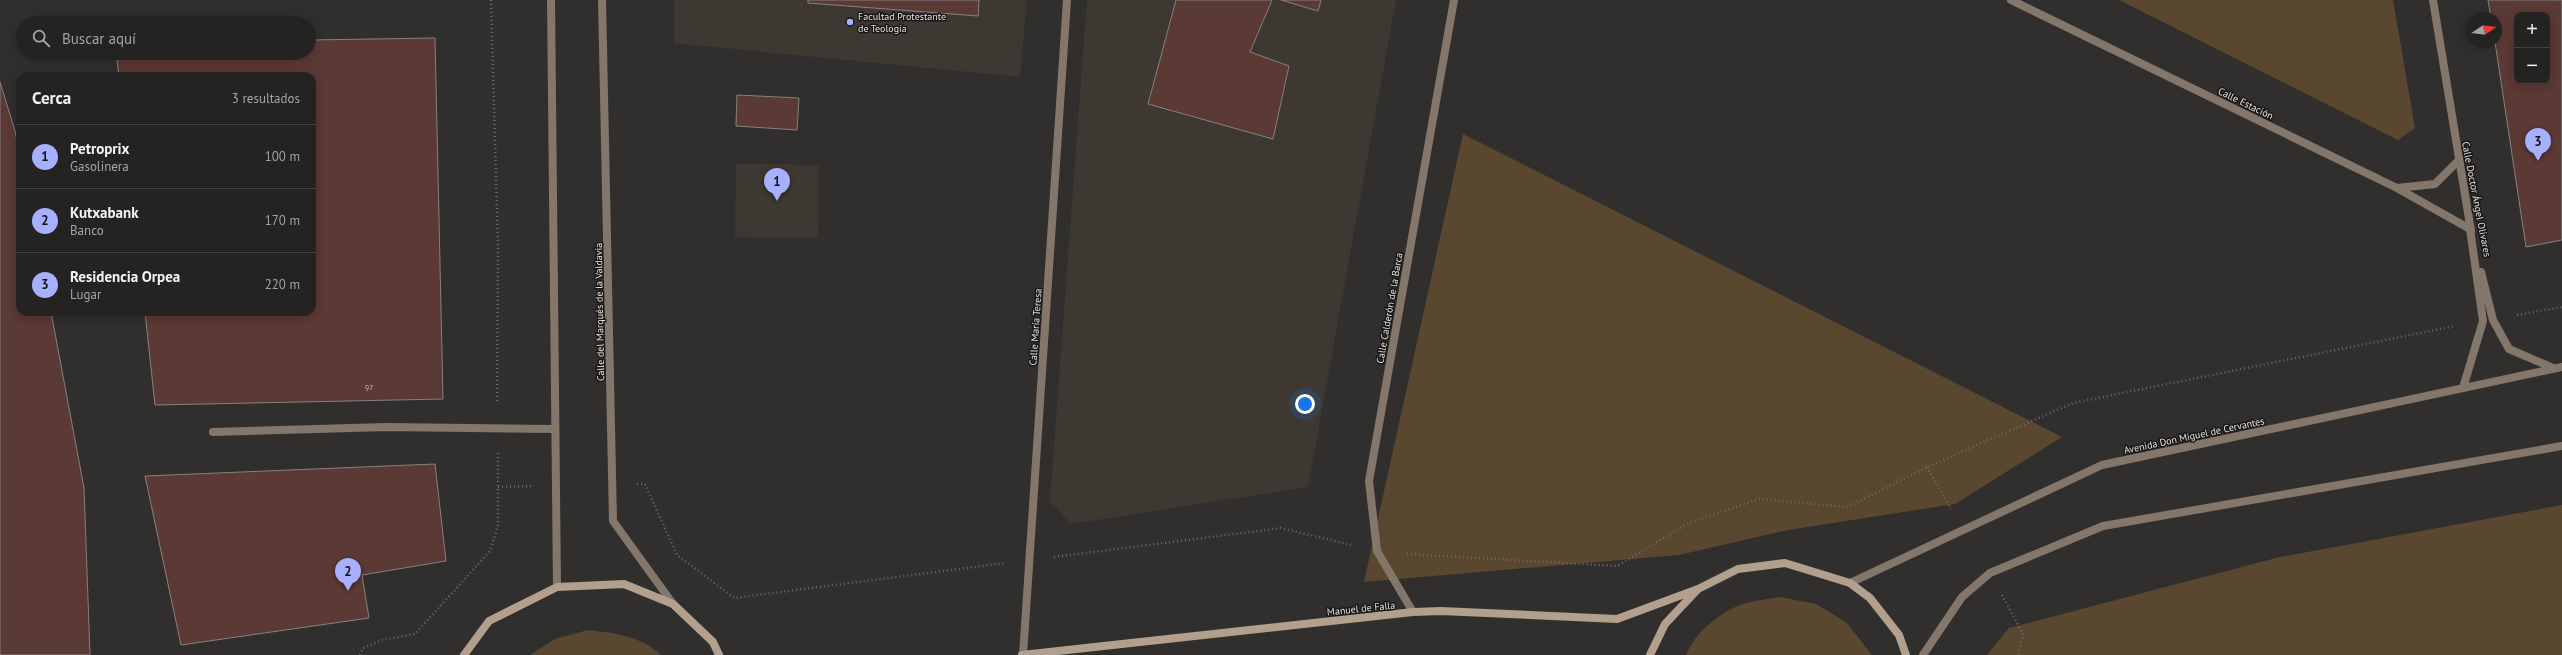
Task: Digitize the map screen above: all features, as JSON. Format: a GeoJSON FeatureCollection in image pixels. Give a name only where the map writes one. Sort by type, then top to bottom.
{"type":"FeatureCollection","features":[{"type":"Feature","properties":{"kind":"main road"},"geometry":{"type":"LineString","coordinates":[[1650,655],[1665,624],[1698,589],[1738,569],[1785,563],[1850,583],[1870,598],[1899,636],[1906,655]]}},
{"type":"Feature","properties":{"kind":"main road"},"geometry":{"type":"LineString","coordinates":[[464,655],[489,621],[557,587],[624,584],[673,604],[713,642],[719,655]]}},
{"type":"Feature","properties":{"kind":"main road","name":"Manuel de Falla"},"geometry":{"type":"LineString","coordinates":[[1022,655],[1413,612],[1441,611],[1617,619],[1698,589]]}},
{"type":"Feature","properties":{"kind":"street"},"geometry":{"type":"LineString","coordinates":[[551,0],[557,587]]}},
{"type":"Feature","properties":{"kind":"street","name":"Calle del Marqués de la Valdavia"},"geometry":{"type":"LineString","coordinates":[[602,0],[613,521],[673,604]]}},
{"type":"Feature","properties":{"kind":"street","name":"Calle María Teresa"},"geometry":{"type":"LineString","coordinates":[[1022,655],[1067,0]]}},
{"type":"Feature","properties":{"kind":"street","name":"Calle Calderón de la Barca"},"geometry":{"type":"LineString","coordinates":[[1413,612],[1377,551],[1369,481],[1454,0]]}},
{"type":"Feature","properties":{"kind":"street","name":"Calle Estación"},"geometry":{"type":"LineString","coordinates":[[2011,0],[2397,188],[2470,229]]}},
{"type":"Feature","properties":{"kind":"street","name":"Calle Doctor Ángel Olivares"},"geometry":{"type":"LineString","coordinates":[[2433,0],[2470,229],[2493,320],[2509,349],[2553,368]]}},
{"type":"Feature","properties":{"kind":"street"},"geometry":{"type":"LineString","coordinates":[[2397,188],[2435,184],[2459,160]]}},
{"type":"Feature","properties":{"kind":"street"},"geometry":{"type":"LineString","coordinates":[[2463,388],[2483,321],[2470,229]]}},
{"type":"Feature","properties":{"kind":"street","name":"Avenida Don Miguel de Cervantes"},"geometry":{"type":"LineString","coordinates":[[1850,583],[2102,465],[2562,367]]}},
{"type":"Feature","properties":{"kind":"street"},"geometry":{"type":"LineString","coordinates":[[213,432],[386,427],[555,429]]}},
{"type":"Feature","properties":{"kind":"street"},"geometry":{"type":"LineString","coordinates":[[1923,655],[1962,597],[1990,573],[2103,526],[2562,446]]}},
{"type":"Feature","properties":{"kind":"path"},"geometry":{"type":"LineString","coordinates":[[360,655],[363,648],[382,640],[415,634],[490,551],[498,526],[498,247],[491,0]]}},
{"type":"Feature","properties":{"kind":"path"},"geometry":{"type":"LineString","coordinates":[[2493,320],[2562,307]]}},
{"type":"Feature","properties":{"kind":"path"},"geometry":{"type":"LineString","coordinates":[[612,484],[645,484],[676,555],[734,598],[1281,528],[1377,551],[1442,557],[1617,566],[1689,523],[1759,499],[1848,507],[1927,467],[2073,403],[2286,358],[2483,321]]}},
{"type":"Feature","properties":{"kind":"path"},"geometry":{"type":"LineString","coordinates":[[498,487],[556,486]]}},
{"type":"Feature","properties":{"kind":"shaded area","name":"Facultad Protestante de Teología"},"geometry":{"type":"Polygon","coordinates":[[[674,0],[1027,0],[1020,77],[674,43],[674,0]]]}},
{"type":"Feature","properties":{"kind":"shaded area"},"geometry":{"type":"Polygon","coordinates":[[[1087,0],[1396,0],[1308,487],[1071,524],[1050,501],[1087,0]]]}},
{"type":"Feature","properties":{"kind":"shaded area"},"geometry":{"type":"Polygon","coordinates":[[[2119,0],[2393,0],[2415,128],[2398,140],[2119,0]]]}},
{"type":"Feature","properties":{"kind":"shaded area"},"geometry":{"type":"Polygon","coordinates":[[[1463,134],[2062,437],[1955,504],[1788,530],[1679,555],[1364,582],[1463,134]]]}},
{"type":"Feature","properties":{"kind":"shaded area"},"geometry":{"type":"Polygon","coordinates":[[[736,164],[819,165],[818,238],[735,237],[736,164]]]}},
{"type":"Feature","properties":{"kind":"shaded area"},"geometry":{"type":"Polygon","coordinates":[[[2562,505],[2562,655],[1987,655],[2009,628],[2280,557],[2562,505]]]}},
{"type":"Feature","properties":{"kind":"shaded area"},"geometry":{"type":"Polygon","coordinates":[[[1780,597],[1816,604],[1846,622],[1872,655],[1686,655],[1696,638],[1719,616],[1737,606],[1746,603],[1780,597]]]}},
{"type":"Feature","properties":{"kind":"shaded area"},"geometry":{"type":"Polygon","coordinates":[[[588,630],[627,636],[645,644],[661,655],[530,655],[555,639],[588,630]]]}},
{"type":"Feature","properties":{"kind":"building","name":"Facultad Protestante de Teología"},"geometry":{"type":"Polygon","coordinates":[[[808,0],[979,0],[978,16],[808,3],[808,0]]]}},
{"type":"Feature","properties":{"kind":"building"},"geometry":{"type":"Polygon","coordinates":[[[1176,0],[1272,0],[1250,52],[1289,66],[1273,139],[1148,104],[1176,0]]]}},
{"type":"Feature","properties":{"kind":"building"},"geometry":{"type":"Polygon","coordinates":[[[1281,0],[1321,0],[1318,11],[1281,0]]]}},
{"type":"Feature","properties":{"kind":"building"},"geometry":{"type":"Polygon","coordinates":[[[2488,0],[2562,0],[2562,240],[2526,247],[2496,48],[2502,48],[2502,12],[2490,12],[2488,0]]]}},
{"type":"Feature","properties":{"kind":"building"},"geometry":{"type":"Polygon","coordinates":[[[435,38],[443,399],[155,405],[145,316],[316,316],[316,72],[118,72],[117,60],[316,60],[316,40],[435,38]]]}},
{"type":"Feature","properties":{"kind":"building"},"geometry":{"type":"Polygon","coordinates":[[[0,82],[16,136],[16,316],[52,316],[84,488],[90,655],[0,655],[0,82]]]}},
{"type":"Feature","properties":{"kind":"building"},"geometry":{"type":"Polygon","coordinates":[[[737,95],[799,98],[797,130],[736,126],[737,95]]]}},
{"type":"Feature","properties":{"kind":"building"},"geometry":{"type":"Polygon","coordinates":[[[435,464],[446,561],[362,575],[369,618],[181,645],[145,476],[435,464]]]}},
{"type":"Feature","properties":{"kind":"place","name":"Facultad Protestante de Teología"},"geometry":{"type":"Point","coordinates":[850,22]}},
{"type":"Feature","properties":{"kind":"place","name":"Residencia Orpea"},"geometry":{"type":"Point","coordinates":[2538,161]}},
{"type":"Feature","properties":{"kind":"place","name":"Petroprix"},"geometry":{"type":"Point","coordinates":[777,201]}},
{"type":"Feature","properties":{"kind":"place","name":"Kutxabank"},"geometry":{"type":"Point","coordinates":[348,591]}}]}
